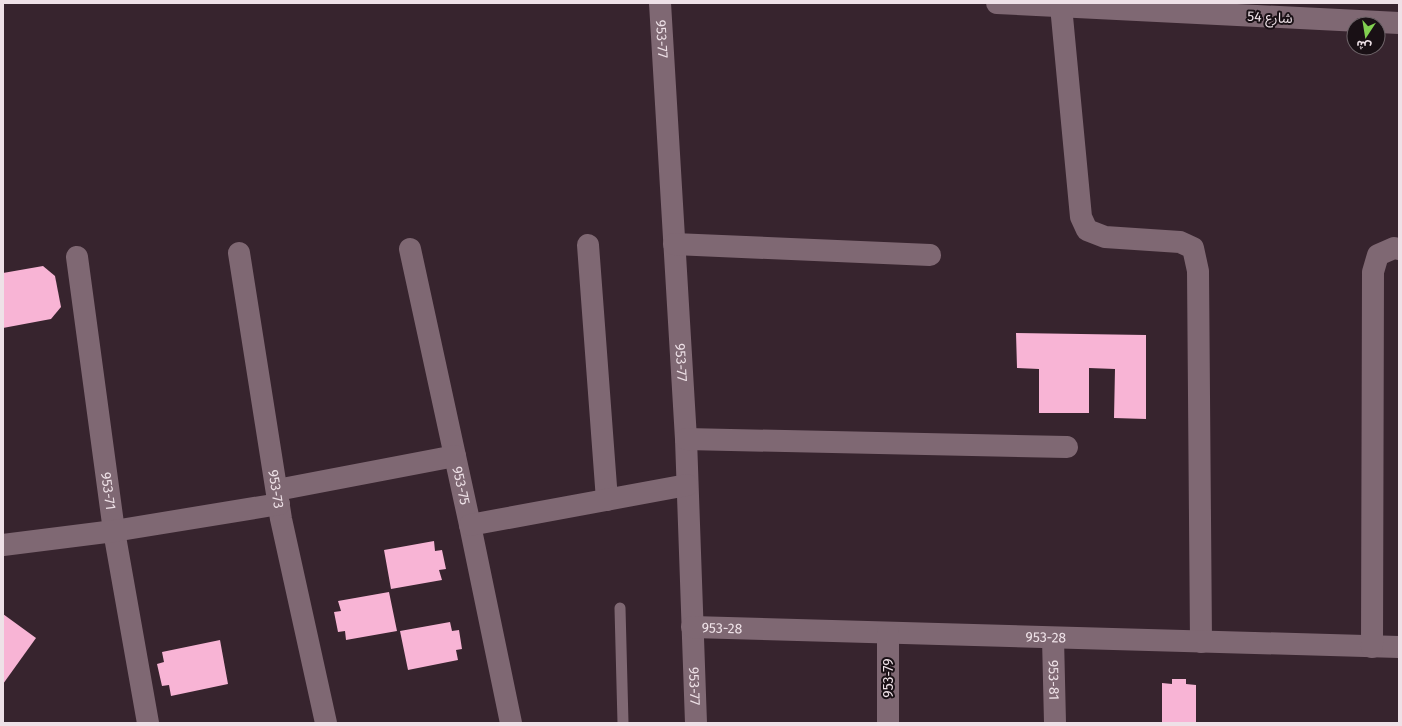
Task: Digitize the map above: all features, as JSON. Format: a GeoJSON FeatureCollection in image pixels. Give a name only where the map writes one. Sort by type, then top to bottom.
{"type":"FeatureCollection","features":[{"type":"Feature","properties":{"kind":"street","name":"953-77"},"geometry":{"type":"LineString","coordinates":[[660,3],[686,439],[696,723]]}},
{"type":"Feature","properties":{"kind":"street","name":"شارع 54"},"geometry":{"type":"LineString","coordinates":[[997,3],[1399,23]]}},
{"type":"Feature","properties":{"kind":"street"},"geometry":{"type":"LineString","coordinates":[[1061,6],[1081,217],[1087,230],[1105,237],[1180,242],[1193,248],[1198,271],[1201,642]]}},
{"type":"Feature","properties":{"kind":"street"},"geometry":{"type":"LineString","coordinates":[[674,244],[930,255]]}},
{"type":"Feature","properties":{"kind":"street"},"geometry":{"type":"LineString","coordinates":[[588,245],[607,500]]}},
{"type":"Feature","properties":{"kind":"street"},"geometry":{"type":"LineString","coordinates":[[1372,647],[1373,272],[1378,255],[1394,248],[1399,249]]}},
{"type":"Feature","properties":{"kind":"street","name":"953-75"},"geometry":{"type":"LineString","coordinates":[[410,249],[511,723]]}},
{"type":"Feature","properties":{"kind":"street","name":"953-73"},"geometry":{"type":"LineString","coordinates":[[239,253],[278,497],[326,723]]}},
{"type":"Feature","properties":{"kind":"street","name":"953-71"},"geometry":{"type":"LineString","coordinates":[[77,257],[114,531],[148,723]]}},
{"type":"Feature","properties":{"kind":"street"},"geometry":{"type":"LineString","coordinates":[[686,439],[1067,447]]}},
{"type":"Feature","properties":{"kind":"street"},"geometry":{"type":"LineString","coordinates":[[3,545],[114,531],[278,497],[455,456]]}},
{"type":"Feature","properties":{"kind":"street"},"geometry":{"type":"LineString","coordinates":[[470,525],[687,485]]}},
{"type":"Feature","properties":{"kind":"street","name":"953-28"},"geometry":{"type":"LineString","coordinates":[[692,627],[1399,648]]}},
{"type":"Feature","properties":{"kind":"street","name":"953-79"},"geometry":{"type":"LineString","coordinates":[[888,633],[888,723]]}},
{"type":"Feature","properties":{"kind":"street","name":"953-81"},"geometry":{"type":"LineString","coordinates":[[1053,638],[1055,723]]}},
{"type":"Feature","properties":{"kind":"lane"},"geometry":{"type":"LineString","coordinates":[[620,608],[623,723]]}},
{"type":"Feature","properties":{"kind":"building"},"geometry":{"type":"Polygon","coordinates":[[[43,266],[55,276],[61,307],[51,319],[3,328],[3,273],[43,266]]]}},
{"type":"Feature","properties":{"kind":"building"},"geometry":{"type":"Polygon","coordinates":[[[1016,333],[1146,335],[1146,419],[1114,418],[1115,369],[1089,368],[1089,413],[1039,413],[1039,369],[1017,368],[1016,333]]]}},
{"type":"Feature","properties":{"kind":"building"},"geometry":{"type":"Polygon","coordinates":[[[434,541],[435,551],[442,550],[446,569],[439,570],[442,580],[391,589],[384,550],[434,541]]]}},
{"type":"Feature","properties":{"kind":"building"},"geometry":{"type":"Polygon","coordinates":[[[389,592],[397,631],[346,640],[345,631],[338,632],[334,612],[341,611],[338,601],[389,592]]]}},
{"type":"Feature","properties":{"kind":"building"},"geometry":{"type":"Polygon","coordinates":[[[3,614],[36,638],[3,684],[3,614]]]}},
{"type":"Feature","properties":{"kind":"building"},"geometry":{"type":"Polygon","coordinates":[[[450,622],[452,631],[459,630],[462,649],[456,650],[458,660],[408,670],[400,631],[450,622]]]}},
{"type":"Feature","properties":{"kind":"building"},"geometry":{"type":"Polygon","coordinates":[[[220,640],[228,684],[171,696],[169,685],[162,686],[157,664],[164,662],[162,652],[220,640]]]}},
{"type":"Feature","properties":{"kind":"building"},"geometry":{"type":"Polygon","coordinates":[[[1172,679],[1186,679],[1186,684],[1196,685],[1196,723],[1162,723],[1162,683],[1172,684],[1172,679]]]}}]}
